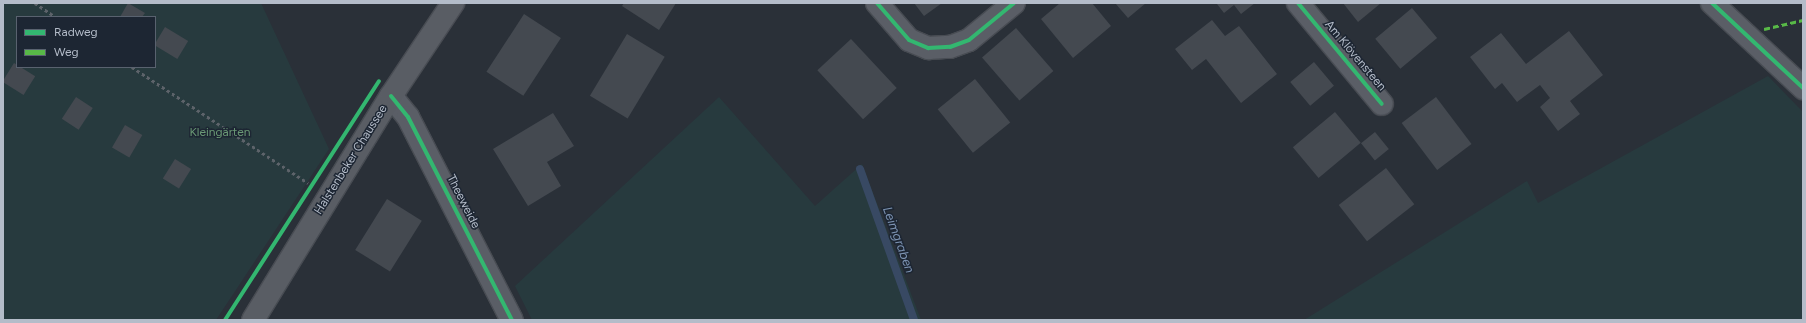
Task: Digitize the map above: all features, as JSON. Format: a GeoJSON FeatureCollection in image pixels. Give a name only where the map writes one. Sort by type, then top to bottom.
{"type":"FeatureCollection","features":[{"type":"Feature","properties":{"kind":"main road","name":"Halstenbeker Chaussee"},"geometry":{"type":"LineString","coordinates":[[253,320],[391,96],[453,3]]}},
{"type":"Feature","properties":{"kind":"street"},"geometry":{"type":"LineString","coordinates":[[877,3],[909,40],[928,48],[950,47],[969,40],[1014,3]]}},
{"type":"Feature","properties":{"kind":"street","name":"Am Klövensteen"},"geometry":{"type":"LineString","coordinates":[[1298,3],[1382,104]]}},
{"type":"Feature","properties":{"kind":"street"},"geometry":{"type":"LineString","coordinates":[[1712,3],[1803,88]]}},
{"type":"Feature","properties":{"kind":"street","name":"Theeweide"},"geometry":{"type":"LineString","coordinates":[[391,96],[408,117],[512,320]]}},
{"type":"Feature","properties":{"kind":"path"},"geometry":{"type":"LineString","coordinates":[[35,3],[54,16]]}},
{"type":"Feature","properties":{"kind":"path"},"geometry":{"type":"LineString","coordinates":[[133,68],[328,198]]}},
{"type":"Feature","properties":{"kind":"green space","name":"Kleingärten"},"geometry":{"type":"Polygon","coordinates":[[[3,3],[261,3],[329,149],[216,320],[3,320],[3,3]]]}},
{"type":"Feature","properties":{"kind":"green space"},"geometry":{"type":"Polygon","coordinates":[[[1768,76],[1803,112],[1803,320],[1304,320],[1527,181],[1538,203],[1768,76]]]}},
{"type":"Feature","properties":{"kind":"green space"},"geometry":{"type":"Polygon","coordinates":[[[719,97],[815,206],[862,164],[921,320],[532,320],[515,286],[719,97]]]}},
{"type":"Feature","properties":{"kind":"building"},"geometry":{"type":"Polygon","coordinates":[[[128,3],[145,13],[143,16],[121,16],[128,3]]]}},
{"type":"Feature","properties":{"kind":"building"},"geometry":{"type":"Polygon","coordinates":[[[624,3],[676,3],[659,30],[622,6],[624,3]]]}},
{"type":"Feature","properties":{"kind":"building"},"geometry":{"type":"Polygon","coordinates":[[[914,3],[942,3],[924,16],[914,3]]]}},
{"type":"Feature","properties":{"kind":"building"},"geometry":{"type":"Polygon","coordinates":[[[1060,3],[1092,3],[1111,26],[1073,58],[1041,19],[1060,3]]]}},
{"type":"Feature","properties":{"kind":"building"},"geometry":{"type":"Polygon","coordinates":[[[1115,3],[1146,3],[1128,18],[1115,3]]]}},
{"type":"Feature","properties":{"kind":"building"},"geometry":{"type":"Polygon","coordinates":[[[1255,3],[1241,14],[1234,5],[1224,13],[1217,4],[1255,3]]]}},
{"type":"Feature","properties":{"kind":"building"},"geometry":{"type":"Polygon","coordinates":[[[1343,3],[1381,3],[1358,22],[1343,3]]]}},
{"type":"Feature","properties":{"kind":"building"},"geometry":{"type":"Polygon","coordinates":[[[1412,8],[1437,38],[1400,69],[1375,39],[1412,8]]]}},
{"type":"Feature","properties":{"kind":"building"},"geometry":{"type":"Polygon","coordinates":[[[524,14],[561,38],[523,96],[486,72],[524,14]]]}},
{"type":"Feature","properties":{"kind":"building"},"geometry":{"type":"Polygon","coordinates":[[[1212,20],[1225,36],[1239,26],[1277,74],[1241,103],[1206,59],[1192,70],[1175,49],[1212,20]]]}},
{"type":"Feature","properties":{"kind":"building"},"geometry":{"type":"Polygon","coordinates":[[[165,27],[188,41],[177,59],[156,46],[156,42],[165,27]]]}},
{"type":"Feature","properties":{"kind":"building"},"geometry":{"type":"Polygon","coordinates":[[[1016,28],[1053,71],[1019,101],[982,58],[1016,28]]]}},
{"type":"Feature","properties":{"kind":"building"},"geometry":{"type":"Polygon","coordinates":[[[1569,31],[1603,75],[1570,101],[1580,114],[1558,131],[1540,107],[1550,98],[1540,85],[1517,102],[1502,83],[1495,89],[1470,57],[1501,33],[1526,64],[1569,31]]]}},
{"type":"Feature","properties":{"kind":"building"},"geometry":{"type":"Polygon","coordinates":[[[627,34],[665,57],[628,118],[590,96],[627,34]]]}},
{"type":"Feature","properties":{"kind":"building"},"geometry":{"type":"Polygon","coordinates":[[[851,39],[897,88],[863,119],[817,70],[851,39]]]}},
{"type":"Feature","properties":{"kind":"building"},"geometry":{"type":"Polygon","coordinates":[[[1314,62],[1334,86],[1310,106],[1290,82],[1314,62]]]}},
{"type":"Feature","properties":{"kind":"building"},"geometry":{"type":"Polygon","coordinates":[[[14,63],[16,64],[16,68],[22,68],[35,76],[24,95],[3,82],[14,63]]]}},
{"type":"Feature","properties":{"kind":"building"},"geometry":{"type":"Polygon","coordinates":[[[975,79],[1010,123],[973,153],[938,109],[975,79]]]}},
{"type":"Feature","properties":{"kind":"building"},"geometry":{"type":"Polygon","coordinates":[[[76,97],[93,108],[79,130],[62,119],[76,97]]]}},
{"type":"Feature","properties":{"kind":"building"},"geometry":{"type":"Polygon","coordinates":[[[1436,97],[1472,144],[1437,170],[1402,123],[1436,97]]]}},
{"type":"Feature","properties":{"kind":"building"},"geometry":{"type":"Polygon","coordinates":[[[1335,112],[1361,143],[1319,178],[1293,147],[1335,112]]]}},
{"type":"Feature","properties":{"kind":"building"},"geometry":{"type":"Polygon","coordinates":[[[553,113],[574,146],[547,162],[561,186],[528,206],[493,149],[553,113]]]}},
{"type":"Feature","properties":{"kind":"building"},"geometry":{"type":"Polygon","coordinates":[[[125,125],[142,135],[129,158],[112,148],[125,125]]]}},
{"type":"Feature","properties":{"kind":"building"},"geometry":{"type":"Polygon","coordinates":[[[1375,132],[1389,149],[1375,160],[1361,143],[1375,132]]]}},
{"type":"Feature","properties":{"kind":"building"},"geometry":{"type":"Polygon","coordinates":[[[175,159],[191,169],[179,189],[163,179],[175,159]]]}},
{"type":"Feature","properties":{"kind":"building"},"geometry":{"type":"Polygon","coordinates":[[[1386,168],[1414,204],[1367,241],[1339,205],[1386,168]]]}},
{"type":"Feature","properties":{"kind":"building"},"geometry":{"type":"Polygon","coordinates":[[[387,199],[422,221],[390,272],[355,250],[387,199]]]}},
{"type":"Feature","properties":{"kind":"waterway","name":"Leimgraben"},"geometry":{"type":"LineString","coordinates":[[860,169],[914,320]]}},
{"type":"Feature","properties":{"kind":"marked path"},"geometry":{"type":"LineString","coordinates":[[1764,29],[1803,20]]}},
{"type":"Feature","properties":{"kind":"cycle path"},"geometry":{"type":"LineString","coordinates":[[877,3],[909,40],[928,48],[950,47],[969,40],[1014,3]]}},
{"type":"Feature","properties":{"kind":"cycle path"},"geometry":{"type":"LineString","coordinates":[[1298,3],[1382,104]]}},
{"type":"Feature","properties":{"kind":"cycle path"},"geometry":{"type":"LineString","coordinates":[[1712,3],[1803,88]]}},
{"type":"Feature","properties":{"kind":"cycle path"},"geometry":{"type":"LineString","coordinates":[[225,320],[379,81]]}},
{"type":"Feature","properties":{"kind":"cycle path"},"geometry":{"type":"LineString","coordinates":[[391,96],[408,117],[512,320]]}}]}
